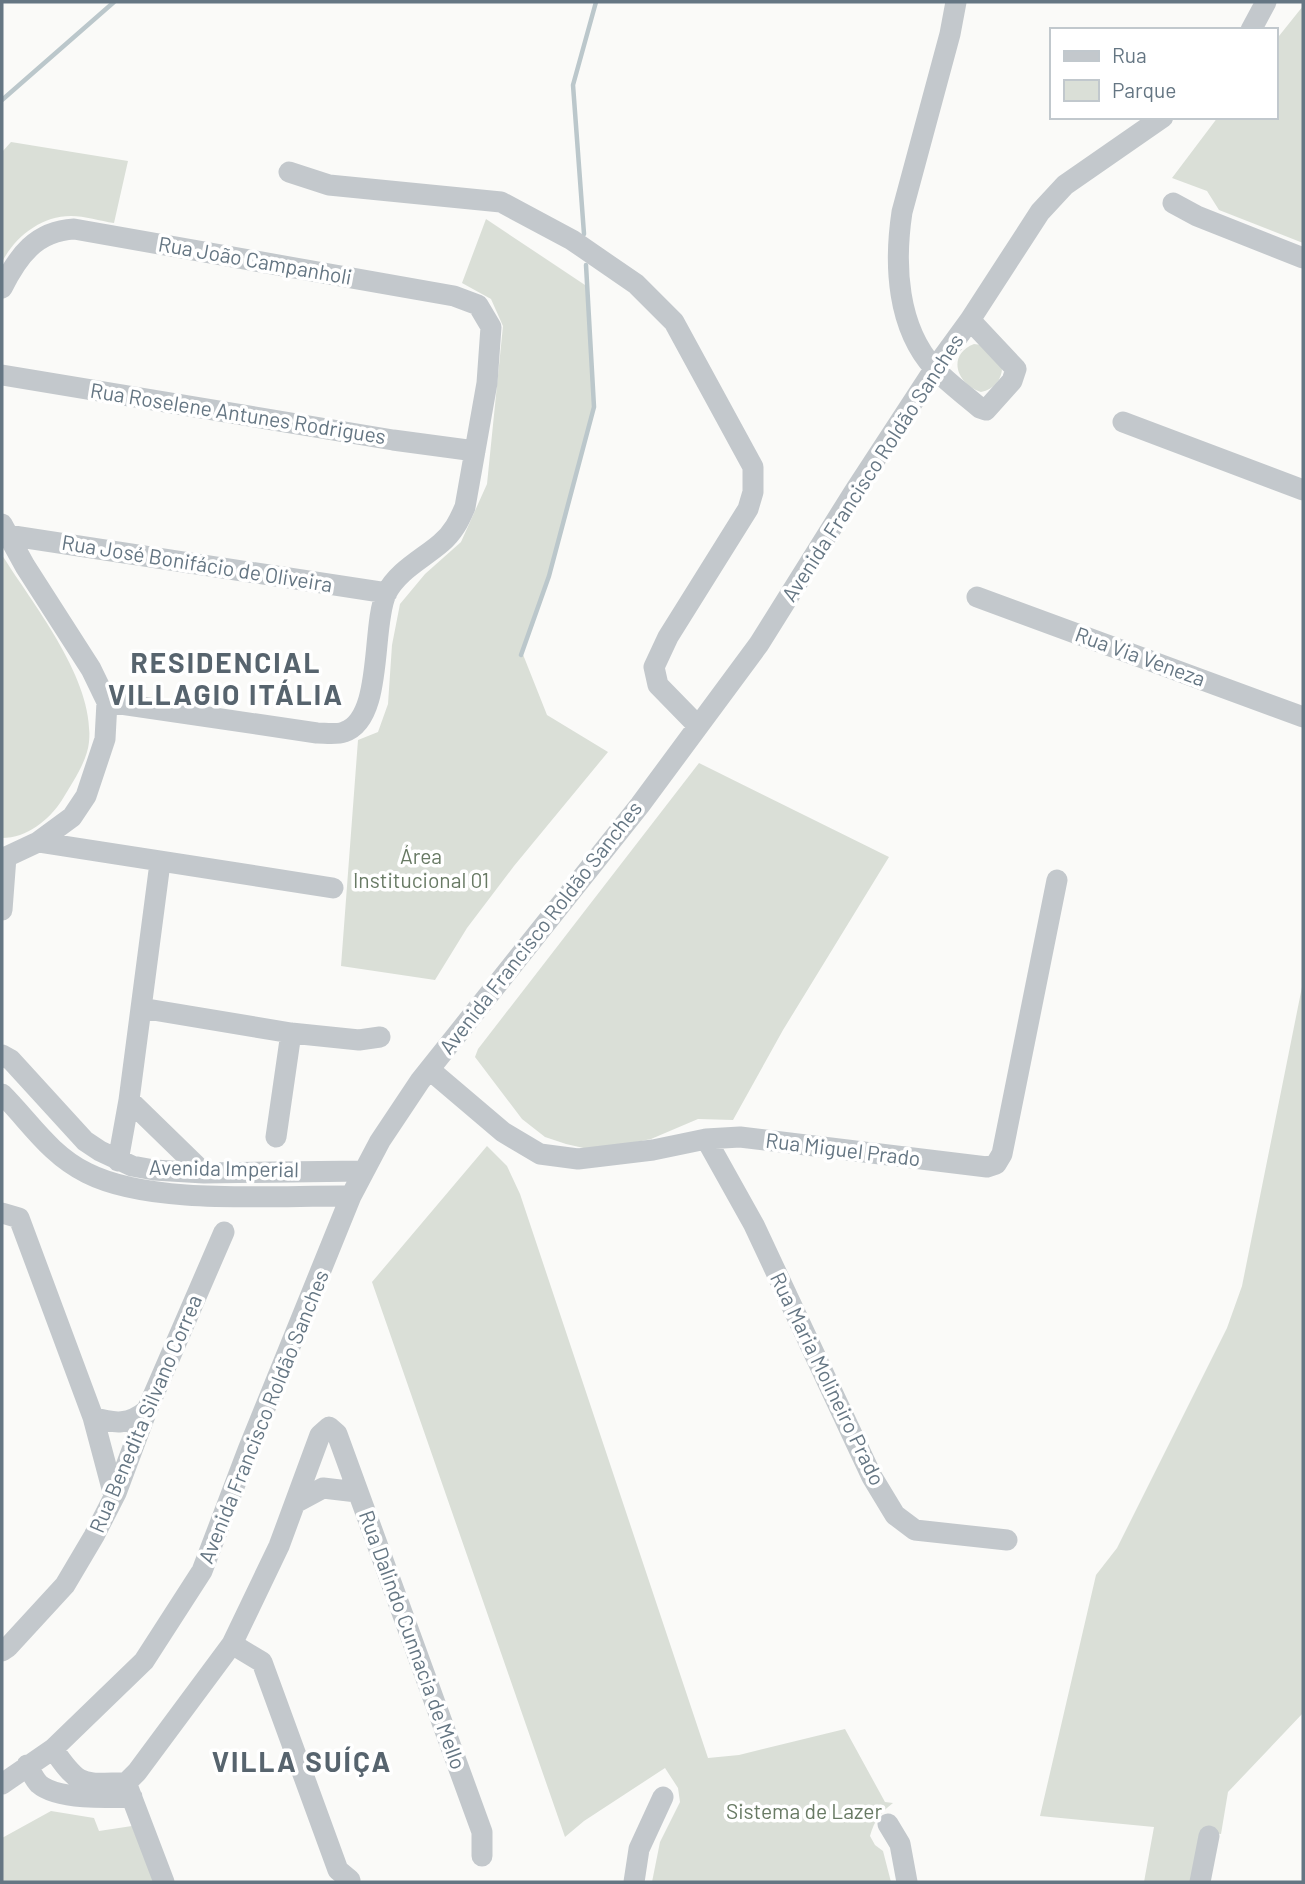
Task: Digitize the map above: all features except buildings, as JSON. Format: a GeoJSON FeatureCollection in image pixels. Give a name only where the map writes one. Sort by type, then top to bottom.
{"type":"FeatureCollection","features":[{"type":"Feature","properties":{"kind":"street"},"geometry":{"type":"LineString","coordinates":[[956,2],[950,34],[902,212],[898,241],[898,275],[907,321],[917,345],[935,368],[980,408],[986,410],[1012,381],[1016,369],[970,320]]}},
{"type":"Feature","properties":{"kind":"street"},"geometry":{"type":"LineString","coordinates":[[1252,28],[1266,2]]}},
{"type":"Feature","properties":{"kind":"street","name":"Avenida Francisco Roldão Sanches"},"geometry":{"type":"LineString","coordinates":[[2,1784],[53,1749],[144,1661],[202,1571],[351,1196],[380,1141],[430,1070],[640,805],[759,644],[854,492],[1040,212],[1065,185],[1160,119]]}},
{"type":"Feature","properties":{"kind":"street"},"geometry":{"type":"LineString","coordinates":[[289,172],[328,185],[501,202],[572,240],[636,284],[674,322],[753,467],[755,480],[748,509],[668,637],[654,667],[658,685],[698,726]]}},
{"type":"Feature","properties":{"kind":"street"},"geometry":{"type":"LineString","coordinates":[[1173,203],[1197,216],[1303,258]]}},
{"type":"Feature","properties":{"kind":"street","name":"Rua João Campanholi"},"geometry":{"type":"LineString","coordinates":[[2,288],[33,243],[55,230],[74,229],[454,296],[478,306],[491,327],[487,383],[475,451]]}},
{"type":"Feature","properties":{"kind":"street","name":"Rua Roselene Antunes Rodrigues"},"geometry":{"type":"LineString","coordinates":[[2,375],[393,440],[475,451]]}},
{"type":"Feature","properties":{"kind":"street"},"geometry":{"type":"LineString","coordinates":[[1123,422],[1303,490]]}},
{"type":"Feature","properties":{"kind":"street"},"geometry":{"type":"LineString","coordinates":[[107,702],[317,733],[345,732],[362,718],[373,683],[379,623],[387,593],[404,572],[442,543],[456,527],[465,508],[475,451]]}},
{"type":"Feature","properties":{"kind":"street"},"geometry":{"type":"LineString","coordinates":[[2,910],[4,857],[38,842],[72,817],[86,796],[105,739],[107,702],[90,669],[4,529]]}},
{"type":"Feature","properties":{"kind":"street","name":"Rua José Bonifácio de Oliveira"},"geometry":{"type":"LineString","coordinates":[[4,529],[387,593]]}},
{"type":"Feature","properties":{"kind":"street","name":"Rua Via Veneza"},"geometry":{"type":"LineString","coordinates":[[977,597],[1303,717]]}},
{"type":"Feature","properties":{"kind":"street"},"geometry":{"type":"LineString","coordinates":[[72,817],[74,829],[81,840],[96,851]]}},
{"type":"Feature","properties":{"kind":"street"},"geometry":{"type":"LineString","coordinates":[[38,842],[333,888]]}},
{"type":"Feature","properties":{"kind":"street"},"geometry":{"type":"LineString","coordinates":[[118,1161],[129,1100],[160,863]]}},
{"type":"Feature","properties":{"kind":"street","name":"Rua Miguel Prado"},"geometry":{"type":"LineString","coordinates":[[430,1070],[503,1132],[540,1154],[579,1159],[653,1150],[706,1139],[740,1138],[987,1167],[996,1164],[1002,1154],[1057,880]]}},
{"type":"Feature","properties":{"kind":"street"},"geometry":{"type":"LineString","coordinates":[[141,1007],[291,1033],[359,1040],[380,1037]]}},
{"type":"Feature","properties":{"kind":"street"},"geometry":{"type":"LineString","coordinates":[[276,1137],[291,1033]]}},
{"type":"Feature","properties":{"kind":"street"},"geometry":{"type":"LineString","coordinates":[[5,1097],[7,1058]]}},
{"type":"Feature","properties":{"kind":"street","name":"Avenida Imperial"},"geometry":{"type":"LineString","coordinates":[[7,1058],[85,1141],[118,1161],[155,1170],[204,1173],[364,1171]]}},
{"type":"Feature","properties":{"kind":"street","name":"Avenida Imperial"},"geometry":{"type":"LineString","coordinates":[[5,1097],[42,1141],[86,1173],[114,1184],[181,1195],[351,1196]]}},
{"type":"Feature","properties":{"kind":"street"},"geometry":{"type":"LineString","coordinates":[[85,1141],[98,1141],[106,1135],[118,1122],[129,1100]]}},
{"type":"Feature","properties":{"kind":"street"},"geometry":{"type":"LineString","coordinates":[[129,1100],[204,1173]]}},
{"type":"Feature","properties":{"kind":"street","name":"Rua Maria Molineiro Prado"},"geometry":{"type":"LineString","coordinates":[[706,1139],[754,1225],[872,1477],[895,1514],[915,1530],[1007,1539]]}},
{"type":"Feature","properties":{"kind":"street"},"geometry":{"type":"LineString","coordinates":[[10,1215],[93,1417],[114,1496]]}},
{"type":"Feature","properties":{"kind":"street","name":"Rua Benedita Silvano Correa"},"geometry":{"type":"LineString","coordinates":[[4,1642],[65,1585],[94,1536],[114,1496],[147,1410],[224,1233]]}},
{"type":"Feature","properties":{"kind":"street"},"geometry":{"type":"LineString","coordinates":[[93,1417],[124,1423],[137,1419],[147,1410]]}},
{"type":"Feature","properties":{"kind":"street","name":"Rua Dalindo Cunnacia de Mello"},"geometry":{"type":"LineString","coordinates":[[296,1502],[320,1435],[329,1427],[337,1434],[482,1832],[482,1856]]}},
{"type":"Feature","properties":{"kind":"street"},"geometry":{"type":"LineString","coordinates":[[27,1765],[39,1783],[53,1791],[88,1797],[129,1790],[232,1644],[296,1502],[323,1488],[358,1492]]}},
{"type":"Feature","properties":{"kind":"street"},"geometry":{"type":"LineString","coordinates":[[232,1644],[262,1662],[338,1870],[350,1880]]}},
{"type":"Feature","properties":{"kind":"street"},"geometry":{"type":"LineString","coordinates":[[53,1749],[68,1770],[83,1783],[129,1790]]}},
{"type":"Feature","properties":{"kind":"street"},"geometry":{"type":"LineString","coordinates":[[129,1790],[164,1882]]}},
{"type":"Feature","properties":{"kind":"street"},"geometry":{"type":"LineString","coordinates":[[634,1882],[639,1849],[663,1797]]}},
{"type":"Feature","properties":{"kind":"street"},"geometry":{"type":"LineString","coordinates":[[888,1824],[900,1844],[907,1882]]}},
{"type":"Feature","properties":{"kind":"street"},"geometry":{"type":"LineString","coordinates":[[1200,1882],[1209,1836]]}},
{"type":"Feature","properties":{"kind":"green space"},"geometry":{"type":"Polygon","coordinates":[[[1303,6],[1303,243],[1219,210],[1207,191],[1172,178],[1216,119],[1277,119],[1277,38],[1303,6]]]}},
{"type":"Feature","properties":{"kind":"green space"},"geometry":{"type":"Polygon","coordinates":[[[11,142],[128,161],[114,223],[76,216],[49,220],[22,236],[2,262],[2,152],[11,142]]]}},
{"type":"Feature","properties":{"kind":"green space","name":"Área Institucional 01"},"geometry":{"type":"Polygon","coordinates":[[[486,219],[588,287],[594,407],[549,576],[522,652],[547,715],[608,752],[514,866],[467,928],[435,980],[341,966],[358,740],[378,732],[388,704],[392,645],[400,604],[425,574],[461,542],[487,484],[503,326],[491,299],[462,283],[486,219]]]}},
{"type":"Feature","properties":{"kind":"green space"},"geometry":{"type":"Polygon","coordinates":[[[974,344],[982,345],[1002,365],[997,382],[981,392],[966,383],[958,370],[960,355],[974,344]]]}},
{"type":"Feature","properties":{"kind":"green space"},"geometry":{"type":"Polygon","coordinates":[[[2,555],[60,644],[73,669],[88,718],[89,742],[78,772],[51,814],[29,831],[2,838],[2,555]]]}},
{"type":"Feature","properties":{"kind":"green space"},"geometry":{"type":"Polygon","coordinates":[[[699,763],[889,857],[783,1030],[733,1120],[698,1119],[651,1139],[612,1147],[588,1149],[545,1137],[522,1119],[475,1057],[478,1049],[699,763]]]}},
{"type":"Feature","properties":{"kind":"green space"},"geometry":{"type":"Polygon","coordinates":[[[1303,982],[1303,1713],[1228,1792],[1221,1834],[1201,1832],[1191,1882],[1144,1882],[1154,1827],[1040,1816],[1096,1575],[1117,1548],[1227,1328],[1242,1286],[1303,982]]]}},
{"type":"Feature","properties":{"kind":"green space","name":"Sistema de Lazer"},"geometry":{"type":"Polygon","coordinates":[[[487,1146],[507,1166],[520,1194],[708,1758],[739,1755],[845,1729],[885,1802],[893,1803],[878,1817],[870,1836],[875,1845],[883,1851],[891,1882],[652,1882],[660,1842],[680,1802],[678,1788],[665,1768],[584,1821],[565,1837],[372,1282],[487,1146]]]}},
{"type":"Feature","properties":{"kind":"green space"},"geometry":{"type":"Polygon","coordinates":[[[51,1811],[94,1818],[99,1831],[132,1826],[154,1882],[2,1882],[2,1838],[51,1811]]]}},
{"type":"Feature","properties":{"kind":"waterway"},"geometry":{"type":"LineString","coordinates":[[2,100],[114,2]]}},
{"type":"Feature","properties":{"kind":"waterway"},"geometry":{"type":"LineString","coordinates":[[584,234],[573,85],[596,2]]}},
{"type":"Feature","properties":{"kind":"waterway"},"geometry":{"type":"LineString","coordinates":[[521,655],[549,576],[594,407],[586,265]]}},
{"type":"Feature","properties":{"kind":"district","name":"RESIDENCIAL VILLAGIO ITÁLIA"},"geometry":{"type":"Point","coordinates":[226,679]}},
{"type":"Feature","properties":{"kind":"district","name":"VILLA SUÍÇA"},"geometry":{"type":"Point","coordinates":[302,1762]}}]}
